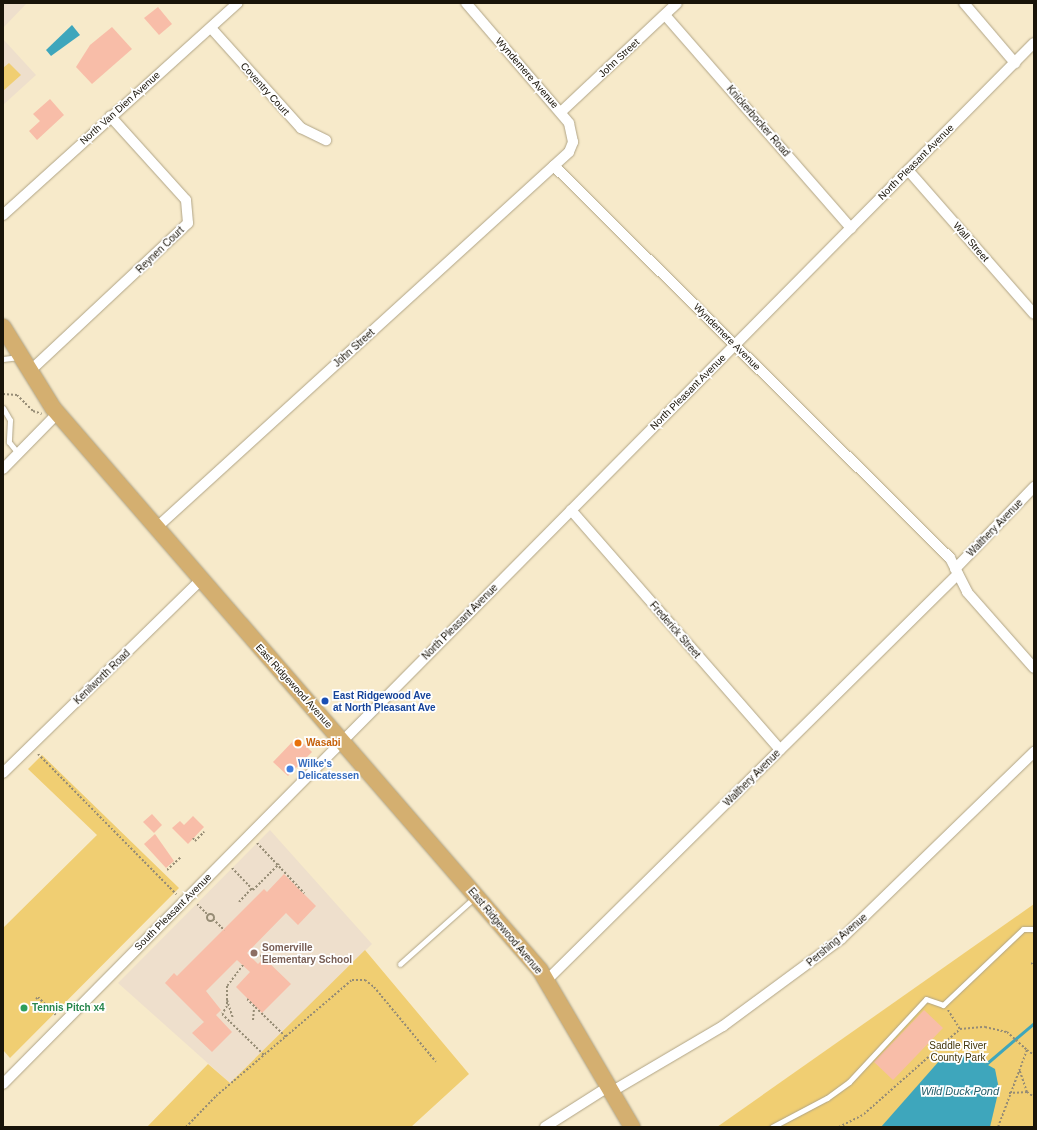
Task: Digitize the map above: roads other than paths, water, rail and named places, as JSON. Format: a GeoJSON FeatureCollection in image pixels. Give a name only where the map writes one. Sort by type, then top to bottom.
{"type":"FeatureCollection","features":[{"type":"Feature","properties":{"kind":"main road","name":"East Ridgewood Avenue"},"geometry":{"type":"LineString","coordinates":[[3,327],[27,363],[51,413],[343,741],[476,896],[546,981],[632,1127]]}},
{"type":"Feature","properties":{"kind":"street","name":"North Van Dien Avenue"},"geometry":{"type":"LineString","coordinates":[[3,214],[110,116],[238,3]]}},
{"type":"Feature","properties":{"kind":"street","name":"Wyndemere Avenue"},"geometry":{"type":"LineString","coordinates":[[466,3],[570,123],[573,142],[564,159],[554,166],[950,558],[967,592],[1034,668]]}},
{"type":"Feature","properties":{"kind":"street","name":"John Street"},"geometry":{"type":"LineString","coordinates":[[562,112],[677,3]]}},
{"type":"Feature","properties":{"kind":"street"},"geometry":{"type":"LineString","coordinates":[[964,3],[1015,62]]}},
{"type":"Feature","properties":{"kind":"street","name":"Knickerbocker Road"},"geometry":{"type":"LineString","coordinates":[[665,15],[851,228]]}},
{"type":"Feature","properties":{"kind":"street","name":"Coventry Court"},"geometry":{"type":"LineString","coordinates":[[211,28],[301,128],[326,140]]}},
{"type":"Feature","properties":{"kind":"street","name":"North Pleasant Avenue"},"geometry":{"type":"LineString","coordinates":[[343,741],[1034,43]]}},
{"type":"Feature","properties":{"kind":"street","name":"Reynen Court"},"geometry":{"type":"LineString","coordinates":[[27,363],[188,223],[186,200],[110,116]]}},
{"type":"Feature","properties":{"kind":"street","name":"John Street"},"geometry":{"type":"LineString","coordinates":[[155,530],[554,166]]}},
{"type":"Feature","properties":{"kind":"street","name":"Wall Street"},"geometry":{"type":"LineString","coordinates":[[908,170],[1034,314]]}},
{"type":"Feature","properties":{"kind":"street"},"geometry":{"type":"LineString","coordinates":[[3,469],[51,413]]}},
{"type":"Feature","properties":{"kind":"street","name":"Walthery Avenue"},"geometry":{"type":"LineString","coordinates":[[546,981],[780,750],[957,571],[1034,487]]}},
{"type":"Feature","properties":{"kind":"street","name":"Frederick Street"},"geometry":{"type":"LineString","coordinates":[[570,510],[780,750]]}},
{"type":"Feature","properties":{"kind":"street","name":"Kenilworth Road"},"geometry":{"type":"LineString","coordinates":[[3,773],[200,581]]}},
{"type":"Feature","properties":{"kind":"street","name":"South Pleasant Avenue"},"geometry":{"type":"LineString","coordinates":[[3,1084],[343,741]]}},
{"type":"Feature","properties":{"kind":"street","name":"Pershing Avenue"},"geometry":{"type":"LineString","coordinates":[[545,1127],[609,1089],[723,1026],[841,939],[1034,752]]}},
{"type":"Feature","properties":{"kind":"lane"},"geometry":{"type":"LineString","coordinates":[[3,359],[27,363]]}},
{"type":"Feature","properties":{"kind":"lane"},"geometry":{"type":"LineString","coordinates":[[3,408],[10,420],[10,442],[18,453]]}},
{"type":"Feature","properties":{"kind":"lane"},"geometry":{"type":"LineString","coordinates":[[400,964],[476,896]]}},
{"type":"Feature","properties":{"kind":"lane"},"geometry":{"type":"LineString","coordinates":[[772,1127],[828,1098],[849,1082],[926,999],[944,1005],[1023,929],[1034,929]]}},
{"type":"Feature","properties":{"kind":"water"},"geometry":{"type":"Polygon","coordinates":[[[72,25],[80,35],[51,56],[46,50],[72,25]]]}},
{"type":"Feature","properties":{"kind":"water","name":"Wild Duck Pond"},"geometry":{"type":"Polygon","coordinates":[[[957,1054],[974,1057],[995,1069],[999,1089],[990,1127],[881,1127],[940,1060],[957,1054]]]}},
{"type":"Feature","properties":{"kind":"waterway"},"geometry":{"type":"LineString","coordinates":[[986,1064],[1034,1023]]}},
{"type":"Feature","properties":{"kind":"place","name":"East Ridgewood Ave at North Pleasant Ave"},"geometry":{"type":"Point","coordinates":[325,701]}},
{"type":"Feature","properties":{"kind":"place","name":"Wasabi"},"geometry":{"type":"Point","coordinates":[298,743]}},
{"type":"Feature","properties":{"kind":"place","name":"Wilke's Delicatessen"},"geometry":{"type":"Point","coordinates":[290,769]}},
{"type":"Feature","properties":{"kind":"place","name":"Somerville Elementary School"},"geometry":{"type":"Point","coordinates":[254,953]}},
{"type":"Feature","properties":{"kind":"place","name":"Tennis Pitch x4"},"geometry":{"type":"Point","coordinates":[24,1008]}},
{"type":"Feature","properties":{"kind":"park label","name":"Saddle River County Park"},"geometry":{"type":"Point","coordinates":[958,1050]}}]}
